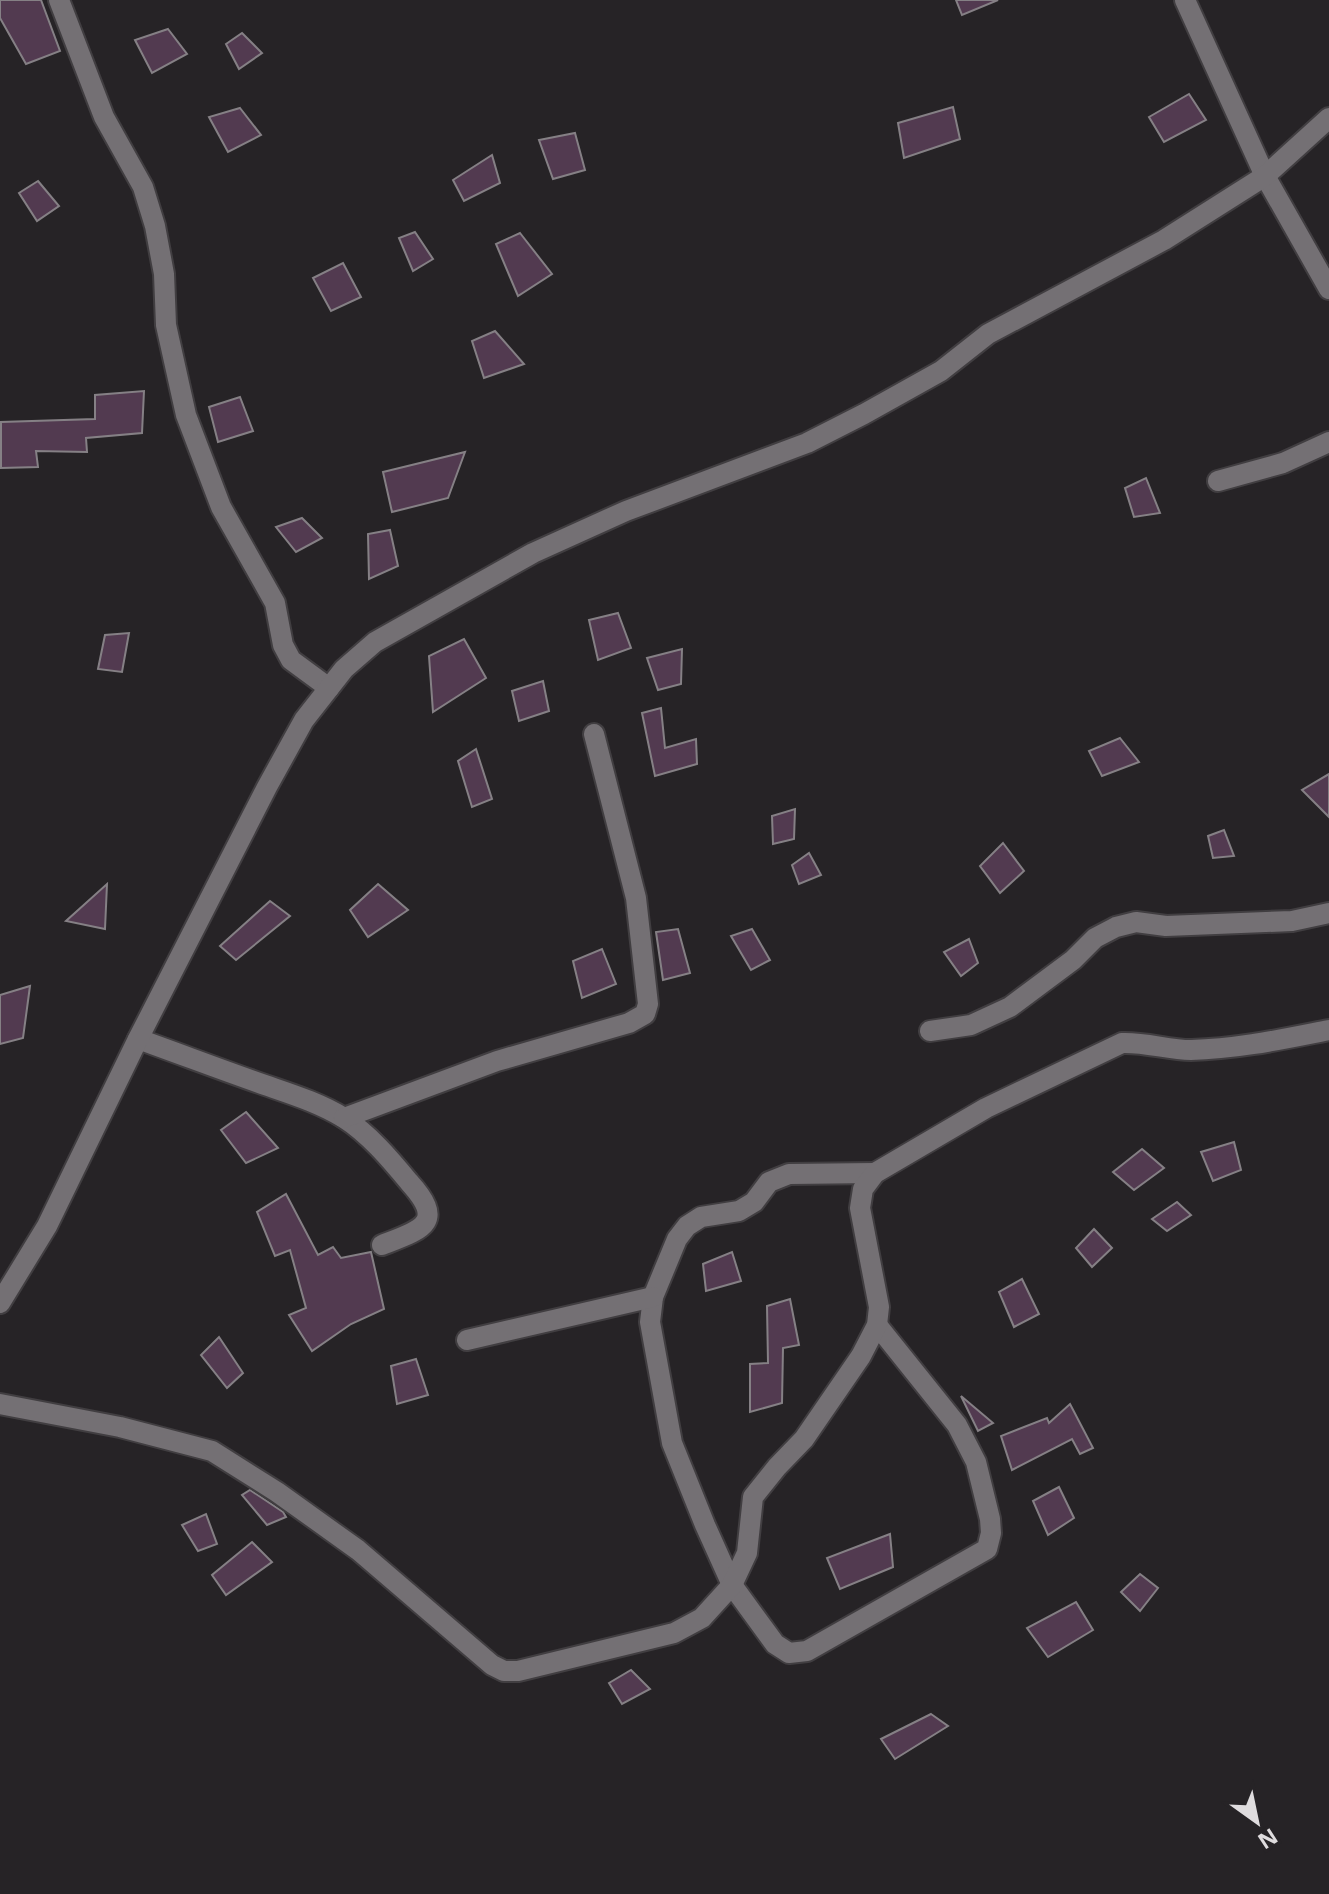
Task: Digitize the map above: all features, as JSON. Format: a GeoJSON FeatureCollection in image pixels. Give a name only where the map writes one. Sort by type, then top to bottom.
{"type":"FeatureCollection","features":[{"type":"Feature","properties":{"kind":"street"},"geometry":{"type":"LineString","coordinates":[[59,0],[104,117],[143,187],[155,226],[164,274],[166,325],[186,415],[221,507],[275,603],[283,645],[291,660],[329,688]]}},
{"type":"Feature","properties":{"kind":"street"},"geometry":{"type":"LineString","coordinates":[[1185,0],[1265,176],[1329,289]]}},
{"type":"Feature","properties":{"kind":"street"},"geometry":{"type":"LineString","coordinates":[[0,1303],[47,1226],[138,1039],[267,787],[304,720],[344,669],[375,642],[533,553],[626,511],[807,443],[941,371],[988,334],[1164,240],[1265,176],[1329,118]]}},
{"type":"Feature","properties":{"kind":"street"},"geometry":{"type":"LineString","coordinates":[[1218,481],[1283,463],[1329,442]]}},
{"type":"Feature","properties":{"kind":"street"},"geometry":{"type":"LineString","coordinates":[[344,1118],[497,1061],[629,1023],[645,1014],[648,1004],[636,898],[594,734]]}},
{"type":"Feature","properties":{"kind":"street"},"geometry":{"type":"LineString","coordinates":[[930,1031],[971,1025],[1010,1007],[1073,960],[1095,938],[1116,927],[1136,922],[1166,926],[1292,921],[1329,913]]}},
{"type":"Feature","properties":{"kind":"street"},"geometry":{"type":"LineString","coordinates":[[0,1404],[120,1427],[212,1451],[277,1492],[358,1550],[492,1665],[504,1671],[518,1671],[674,1633],[702,1618],[732,1585],[747,1553],[753,1497],[804,1439],[861,1356],[877,1325],[879,1307],[860,1208],[863,1189],[875,1173],[986,1108],[1122,1043],[1141,1042],[1186,1050],[1233,1048],[1329,1030]]}},
{"type":"Feature","properties":{"kind":"street"},"geometry":{"type":"LineString","coordinates":[[138,1039],[291,1095],[344,1118],[382,1151],[424,1198],[429,1209],[427,1222],[415,1232],[382,1245]]}},
{"type":"Feature","properties":{"kind":"street"},"geometry":{"type":"LineString","coordinates":[[875,1173],[789,1174],[769,1182],[754,1202],[739,1211],[701,1217],[687,1226],[677,1239],[653,1297],[650,1322],[672,1443],[732,1585],[775,1644],[789,1653],[807,1651],[987,1549],[990,1519],[976,1462],[957,1425],[877,1325]]}},
{"type":"Feature","properties":{"kind":"street"},"geometry":{"type":"LineString","coordinates":[[467,1340],[653,1297]]}},
{"type":"Feature","properties":{"kind":"building"},"geometry":{"type":"Polygon","coordinates":[[[0,0],[41,0],[60,51],[26,64],[0,18],[0,0]]]}},
{"type":"Feature","properties":{"kind":"building"},"geometry":{"type":"Polygon","coordinates":[[[956,0],[998,0],[962,15],[956,0]]]}},
{"type":"Feature","properties":{"kind":"building"},"geometry":{"type":"Polygon","coordinates":[[[168,29],[187,54],[152,73],[135,40],[168,29]]]}},
{"type":"Feature","properties":{"kind":"building"},"geometry":{"type":"Polygon","coordinates":[[[242,33],[262,53],[239,69],[226,44],[242,33]]]}},
{"type":"Feature","properties":{"kind":"building"},"geometry":{"type":"Polygon","coordinates":[[[1189,94],[1206,120],[1164,142],[1149,117],[1189,94]]]}},
{"type":"Feature","properties":{"kind":"building"},"geometry":{"type":"Polygon","coordinates":[[[953,107],[960,139],[904,158],[898,123],[953,107]]]}},
{"type":"Feature","properties":{"kind":"building"},"geometry":{"type":"Polygon","coordinates":[[[240,108],[261,135],[228,152],[209,117],[240,108]]]}},
{"type":"Feature","properties":{"kind":"building"},"geometry":{"type":"Polygon","coordinates":[[[575,133],[585,170],[553,179],[539,140],[575,133]]]}},
{"type":"Feature","properties":{"kind":"building"},"geometry":{"type":"Polygon","coordinates":[[[492,155],[500,183],[464,201],[453,180],[492,155]]]}},
{"type":"Feature","properties":{"kind":"building"},"geometry":{"type":"Polygon","coordinates":[[[38,181],[59,206],[37,221],[19,193],[38,181]]]}},
{"type":"Feature","properties":{"kind":"building"},"geometry":{"type":"Polygon","coordinates":[[[415,232],[433,259],[413,271],[399,238],[415,232]]]}},
{"type":"Feature","properties":{"kind":"building"},"geometry":{"type":"Polygon","coordinates":[[[520,233],[552,274],[518,296],[496,244],[520,233]]]}},
{"type":"Feature","properties":{"kind":"building"},"geometry":{"type":"Polygon","coordinates":[[[343,263],[361,297],[331,311],[313,278],[343,263]]]}},
{"type":"Feature","properties":{"kind":"building"},"geometry":{"type":"Polygon","coordinates":[[[495,331],[524,364],[484,378],[472,341],[495,331]]]}},
{"type":"Feature","properties":{"kind":"building"},"geometry":{"type":"Polygon","coordinates":[[[144,391],[142,433],[86,438],[87,452],[36,451],[38,467],[1,468],[1,422],[95,419],[95,395],[144,391]]]}},
{"type":"Feature","properties":{"kind":"building"},"geometry":{"type":"Polygon","coordinates":[[[240,397],[253,431],[218,442],[209,407],[240,397]]]}},
{"type":"Feature","properties":{"kind":"building"},"geometry":{"type":"Polygon","coordinates":[[[465,452],[448,498],[392,512],[383,472],[465,452]]]}},
{"type":"Feature","properties":{"kind":"building"},"geometry":{"type":"Polygon","coordinates":[[[1146,478],[1160,513],[1134,517],[1125,488],[1146,478]]]}},
{"type":"Feature","properties":{"kind":"building"},"geometry":{"type":"Polygon","coordinates":[[[302,518],[322,538],[296,552],[276,527],[302,518]]]}},
{"type":"Feature","properties":{"kind":"building"},"geometry":{"type":"Polygon","coordinates":[[[390,530],[398,566],[369,579],[368,534],[390,530]]]}},
{"type":"Feature","properties":{"kind":"building"},"geometry":{"type":"Polygon","coordinates":[[[618,613],[631,648],[598,660],[589,620],[618,613]]]}},
{"type":"Feature","properties":{"kind":"building"},"geometry":{"type":"Polygon","coordinates":[[[129,633],[122,672],[98,669],[105,635],[129,633]]]}},
{"type":"Feature","properties":{"kind":"building"},"geometry":{"type":"Polygon","coordinates":[[[464,639],[486,678],[433,712],[429,656],[464,639]]]}},
{"type":"Feature","properties":{"kind":"building"},"geometry":{"type":"Polygon","coordinates":[[[682,649],[681,684],[658,690],[647,658],[682,649]]]}},
{"type":"Feature","properties":{"kind":"building"},"geometry":{"type":"Polygon","coordinates":[[[543,681],[549,711],[519,721],[512,691],[543,681]]]}},
{"type":"Feature","properties":{"kind":"building"},"geometry":{"type":"Polygon","coordinates":[[[661,708],[665,748],[696,739],[697,764],[655,776],[642,713],[661,708]]]}},
{"type":"Feature","properties":{"kind":"building"},"geometry":{"type":"Polygon","coordinates":[[[1120,738],[1139,762],[1102,776],[1089,751],[1120,738]]]}},
{"type":"Feature","properties":{"kind":"building"},"geometry":{"type":"Polygon","coordinates":[[[476,749],[492,799],[472,807],[458,761],[476,749]]]}},
{"type":"Feature","properties":{"kind":"building"},"geometry":{"type":"Polygon","coordinates":[[[1329,774],[1329,817],[1302,790],[1329,774]]]}},
{"type":"Feature","properties":{"kind":"building"},"geometry":{"type":"Polygon","coordinates":[[[795,809],[794,839],[773,844],[772,816],[795,809]]]}},
{"type":"Feature","properties":{"kind":"building"},"geometry":{"type":"Polygon","coordinates":[[[1224,830],[1234,856],[1213,858],[1208,836],[1224,830]]]}},
{"type":"Feature","properties":{"kind":"building"},"geometry":{"type":"Polygon","coordinates":[[[1003,843],[1024,871],[1000,893],[980,866],[1003,843]]]}},
{"type":"Feature","properties":{"kind":"building"},"geometry":{"type":"Polygon","coordinates":[[[809,853],[821,875],[799,884],[792,865],[809,853]]]}},
{"type":"Feature","properties":{"kind":"building"},"geometry":{"type":"Polygon","coordinates":[[[107,884],[105,929],[66,921],[107,884]]]}},
{"type":"Feature","properties":{"kind":"building"},"geometry":{"type":"Polygon","coordinates":[[[378,884],[408,910],[368,937],[350,910],[378,884]]]}},
{"type":"Feature","properties":{"kind":"building"},"geometry":{"type":"Polygon","coordinates":[[[270,901],[290,916],[236,960],[220,946],[270,901]]]}},
{"type":"Feature","properties":{"kind":"building"},"geometry":{"type":"Polygon","coordinates":[[[678,929],[690,973],[663,980],[656,932],[678,929]]]}},
{"type":"Feature","properties":{"kind":"building"},"geometry":{"type":"Polygon","coordinates":[[[752,929],[770,960],[751,970],[731,936],[752,929]]]}},
{"type":"Feature","properties":{"kind":"building"},"geometry":{"type":"Polygon","coordinates":[[[969,939],[978,963],[961,976],[944,952],[969,939]]]}},
{"type":"Feature","properties":{"kind":"building"},"geometry":{"type":"Polygon","coordinates":[[[602,949],[616,984],[582,998],[573,961],[602,949]]]}},
{"type":"Feature","properties":{"kind":"building"},"geometry":{"type":"Polygon","coordinates":[[[30,986],[23,1038],[0,1044],[0,995],[30,986]]]}},
{"type":"Feature","properties":{"kind":"building"},"geometry":{"type":"Polygon","coordinates":[[[246,1112],[278,1148],[246,1163],[221,1130],[246,1112]]]}},
{"type":"Feature","properties":{"kind":"building"},"geometry":{"type":"Polygon","coordinates":[[[1234,1142],[1241,1170],[1213,1181],[1201,1152],[1234,1142]]]}},
{"type":"Feature","properties":{"kind":"building"},"geometry":{"type":"Polygon","coordinates":[[[1142,1149],[1164,1168],[1134,1190],[1113,1172],[1142,1149]]]}},
{"type":"Feature","properties":{"kind":"building"},"geometry":{"type":"Polygon","coordinates":[[[286,1194],[318,1255],[333,1247],[341,1258],[371,1252],[384,1309],[351,1324],[312,1351],[289,1315],[306,1308],[290,1250],[275,1256],[257,1212],[286,1194]]]}},
{"type":"Feature","properties":{"kind":"building"},"geometry":{"type":"Polygon","coordinates":[[[1177,1202],[1191,1215],[1167,1231],[1152,1219],[1177,1202]]]}},
{"type":"Feature","properties":{"kind":"building"},"geometry":{"type":"Polygon","coordinates":[[[1094,1229],[1112,1248],[1092,1267],[1076,1248],[1094,1229]]]}},
{"type":"Feature","properties":{"kind":"building"},"geometry":{"type":"Polygon","coordinates":[[[732,1252],[741,1281],[706,1291],[703,1264],[732,1252]]]}},
{"type":"Feature","properties":{"kind":"building"},"geometry":{"type":"Polygon","coordinates":[[[1022,1279],[1039,1314],[1014,1327],[999,1292],[1022,1279]]]}},
{"type":"Feature","properties":{"kind":"building"},"geometry":{"type":"Polygon","coordinates":[[[790,1299],[799,1345],[783,1348],[782,1403],[750,1412],[750,1364],[768,1363],[767,1306],[790,1299]]]}},
{"type":"Feature","properties":{"kind":"building"},"geometry":{"type":"Polygon","coordinates":[[[219,1337],[243,1373],[227,1388],[201,1355],[219,1337]]]}},
{"type":"Feature","properties":{"kind":"building"},"geometry":{"type":"Polygon","coordinates":[[[416,1359],[428,1395],[397,1404],[391,1366],[416,1359]]]}},
{"type":"Feature","properties":{"kind":"building"},"geometry":{"type":"Polygon","coordinates":[[[961,1396],[993,1423],[978,1431],[961,1396]]]}},
{"type":"Feature","properties":{"kind":"building"},"geometry":{"type":"Polygon","coordinates":[[[1070,1404],[1093,1448],[1080,1454],[1072,1439],[1012,1470],[1001,1436],[1047,1418],[1049,1423],[1070,1404]]]}},
{"type":"Feature","properties":{"kind":"building"},"geometry":{"type":"Polygon","coordinates":[[[1059,1487],[1074,1518],[1048,1535],[1033,1501],[1059,1487]]]}},
{"type":"Feature","properties":{"kind":"building"},"geometry":{"type":"Polygon","coordinates":[[[250,1490],[286,1517],[267,1525],[242,1495],[250,1490]]]}},
{"type":"Feature","properties":{"kind":"building"},"geometry":{"type":"Polygon","coordinates":[[[206,1514],[217,1544],[198,1551],[182,1525],[206,1514]]]}},
{"type":"Feature","properties":{"kind":"building"},"geometry":{"type":"Polygon","coordinates":[[[890,1534],[893,1567],[840,1589],[827,1558],[890,1534]]]}},
{"type":"Feature","properties":{"kind":"building"},"geometry":{"type":"Polygon","coordinates":[[[252,1542],[272,1562],[226,1595],[212,1575],[252,1542]]]}},
{"type":"Feature","properties":{"kind":"building"},"geometry":{"type":"Polygon","coordinates":[[[1140,1574],[1158,1588],[1140,1611],[1121,1592],[1140,1574]]]}},
{"type":"Feature","properties":{"kind":"building"},"geometry":{"type":"Polygon","coordinates":[[[1076,1602],[1093,1630],[1048,1657],[1027,1628],[1076,1602]]]}},
{"type":"Feature","properties":{"kind":"building"},"geometry":{"type":"Polygon","coordinates":[[[631,1670],[650,1689],[622,1704],[609,1683],[631,1670]]]}},
{"type":"Feature","properties":{"kind":"building"},"geometry":{"type":"Polygon","coordinates":[[[931,1714],[948,1726],[895,1759],[881,1739],[931,1714]]]}}]}
